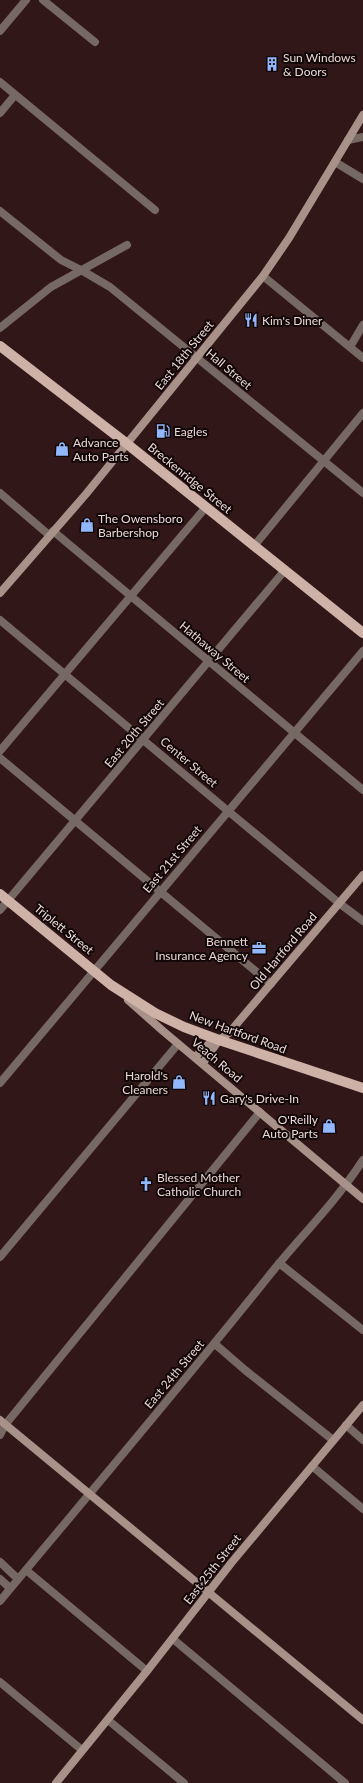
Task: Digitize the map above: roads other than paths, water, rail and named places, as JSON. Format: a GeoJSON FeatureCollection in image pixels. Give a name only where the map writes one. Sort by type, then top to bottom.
{"type":"FeatureCollection","features":[{"type":"Feature","properties":{"kind":"main road","name":"Breckenridge Street"},"geometry":{"type":"LineString","coordinates":[[0,346],[126,443],[363,633]]}},
{"type":"Feature","properties":{"kind":"main road","name":"Triplett Street"},"geometry":{"type":"LineString","coordinates":[[0,894],[111,985]]}},
{"type":"Feature","properties":{"kind":"main road","name":"New Hartford Road"},"geometry":{"type":"LineString","coordinates":[[111,985],[155,1013],[184,1027],[363,1088]]}},
{"type":"Feature","properties":{"kind":"street"},"geometry":{"type":"LineString","coordinates":[[0,31],[26,0]]}},
{"type":"Feature","properties":{"kind":"street"},"geometry":{"type":"LineString","coordinates":[[43,0],[95,42]]}},
{"type":"Feature","properties":{"kind":"street"},"geometry":{"type":"LineString","coordinates":[[0,82],[155,210]]}},
{"type":"Feature","properties":{"kind":"street"},"geometry":{"type":"LineString","coordinates":[[0,113],[15,95]]}},
{"type":"Feature","properties":{"kind":"street","name":"East 18th Street"},"geometry":{"type":"LineString","coordinates":[[0,593],[198,358],[263,276],[363,115]]}},
{"type":"Feature","properties":{"kind":"street"},"geometry":{"type":"LineString","coordinates":[[348,140],[363,137]]}},
{"type":"Feature","properties":{"kind":"street"},"geometry":{"type":"LineString","coordinates":[[335,162],[363,179]]}},
{"type":"Feature","properties":{"kind":"street","name":"Hall Street"},"geometry":{"type":"LineString","coordinates":[[0,211],[61,260],[110,287],[363,493]]}},
{"type":"Feature","properties":{"kind":"street"},"geometry":{"type":"LineString","coordinates":[[0,328],[51,287],[127,245]]}},
{"type":"Feature","properties":{"kind":"street"},"geometry":{"type":"LineString","coordinates":[[263,276],[363,358]]}},
{"type":"Feature","properties":{"kind":"street"},"geometry":{"type":"LineString","coordinates":[[350,347],[363,325]]}},
{"type":"Feature","properties":{"kind":"street"},"geometry":{"type":"LineString","coordinates":[[254,546],[363,413]]}},
{"type":"Feature","properties":{"kind":"street","name":"Hathaway Street"},"geometry":{"type":"LineString","coordinates":[[0,493],[130,596],[363,790]]}},
{"type":"Feature","properties":{"kind":"street"},"geometry":{"type":"LineString","coordinates":[[0,751],[206,507]]}},
{"type":"Feature","properties":{"kind":"street","name":"East 20th Street"},"geometry":{"type":"LineString","coordinates":[[0,910],[285,570]]}},
{"type":"Feature","properties":{"kind":"street","name":"Center Street"},"geometry":{"type":"LineString","coordinates":[[0,620],[228,811],[339,903],[363,921]]}},
{"type":"Feature","properties":{"kind":"street","name":"East 21st Street"},"geometry":{"type":"LineString","coordinates":[[0,1084],[363,651]]}},
{"type":"Feature","properties":{"kind":"street"},"geometry":{"type":"LineString","coordinates":[[0,758],[271,984]]}},
{"type":"Feature","properties":{"kind":"street","name":"Old Hartford Road"},"geometry":{"type":"LineString","coordinates":[[219,1040],[229,1033],[363,875]]}},
{"type":"Feature","properties":{"kind":"street","name":"Veach Road"},"geometry":{"type":"LineString","coordinates":[[111,985],[178,1044],[203,1063],[363,1199]]}},
{"type":"Feature","properties":{"kind":"street"},"geometry":{"type":"LineString","coordinates":[[195,1057],[210,1044],[219,1040]]}},
{"type":"Feature","properties":{"kind":"street"},"geometry":{"type":"LineString","coordinates":[[203,1063],[219,1040]]}},
{"type":"Feature","properties":{"kind":"street"},"geometry":{"type":"LineString","coordinates":[[0,1257],[178,1044]]}},
{"type":"Feature","properties":{"kind":"street"},"geometry":{"type":"LineString","coordinates":[[0,1436],[2,1424],[260,1112]]}},
{"type":"Feature","properties":{"kind":"street","name":"East 24th Street"},"geometry":{"type":"LineString","coordinates":[[0,1601],[214,1344],[279,1263],[346,1185],[363,1160]]}},
{"type":"Feature","properties":{"kind":"street"},"geometry":{"type":"LineString","coordinates":[[279,1263],[363,1330]]}},
{"type":"Feature","properties":{"kind":"street"},"geometry":{"type":"LineString","coordinates":[[214,1344],[333,1440]]}},
{"type":"Feature","properties":{"kind":"street","name":"East 25th Street"},"geometry":{"type":"LineString","coordinates":[[56,1783],[173,1639],[208,1593],[363,1405]]}},
{"type":"Feature","properties":{"kind":"street"},"geometry":{"type":"LineString","coordinates":[[2,1424],[363,1720]]}},
{"type":"Feature","properties":{"kind":"street"},"geometry":{"type":"LineString","coordinates":[[346,1425],[363,1440]]}},
{"type":"Feature","properties":{"kind":"street"},"geometry":{"type":"LineString","coordinates":[[312,1466],[363,1509]]}},
{"type":"Feature","properties":{"kind":"street"},"geometry":{"type":"LineString","coordinates":[[0,1562],[18,1579]]}},
{"type":"Feature","properties":{"kind":"street"},"geometry":{"type":"LineString","coordinates":[[26,1570],[147,1671]]}},
{"type":"Feature","properties":{"kind":"street"},"geometry":{"type":"LineString","coordinates":[[0,1579],[10,1588]]}},
{"type":"Feature","properties":{"kind":"street"},"geometry":{"type":"LineString","coordinates":[[173,1639],[345,1783]]}},
{"type":"Feature","properties":{"kind":"street"},"geometry":{"type":"LineString","coordinates":[[0,1682],[82,1750]]}},
{"type":"Feature","properties":{"kind":"street"},"geometry":{"type":"LineString","coordinates":[[108,1720],[184,1783]]}},
{"type":"Feature","properties":{"kind":"place","name":"Sun Windows & Doors"},"geometry":{"type":"Point","coordinates":[272,64]}},
{"type":"Feature","properties":{"kind":"place","name":"Kim's Diner"},"geometry":{"type":"Point","coordinates":[251,320]}},
{"type":"Feature","properties":{"kind":"place","name":"Eagles"},"geometry":{"type":"Point","coordinates":[163,431]}},
{"type":"Feature","properties":{"kind":"place","name":"Advance Auto Parts"},"geometry":{"type":"Point","coordinates":[62,449]}},
{"type":"Feature","properties":{"kind":"place","name":"The Owensboro Barbershop"},"geometry":{"type":"Point","coordinates":[87,525]}},
{"type":"Feature","properties":{"kind":"place","name":"Bennett Insurance Agency"},"geometry":{"type":"Point","coordinates":[259,948]}},
{"type":"Feature","properties":{"kind":"place","name":"Harold's Cleaners"},"geometry":{"type":"Point","coordinates":[179,1082]}},
{"type":"Feature","properties":{"kind":"place","name":"Gary's Drive-In"},"geometry":{"type":"Point","coordinates":[209,1098]}},
{"type":"Feature","properties":{"kind":"place","name":"O'Reilly Auto Parts"},"geometry":{"type":"Point","coordinates":[329,1126]}},
{"type":"Feature","properties":{"kind":"place","name":"Blessed Mother Catholic Church"},"geometry":{"type":"Point","coordinates":[146,1184]}}]}
